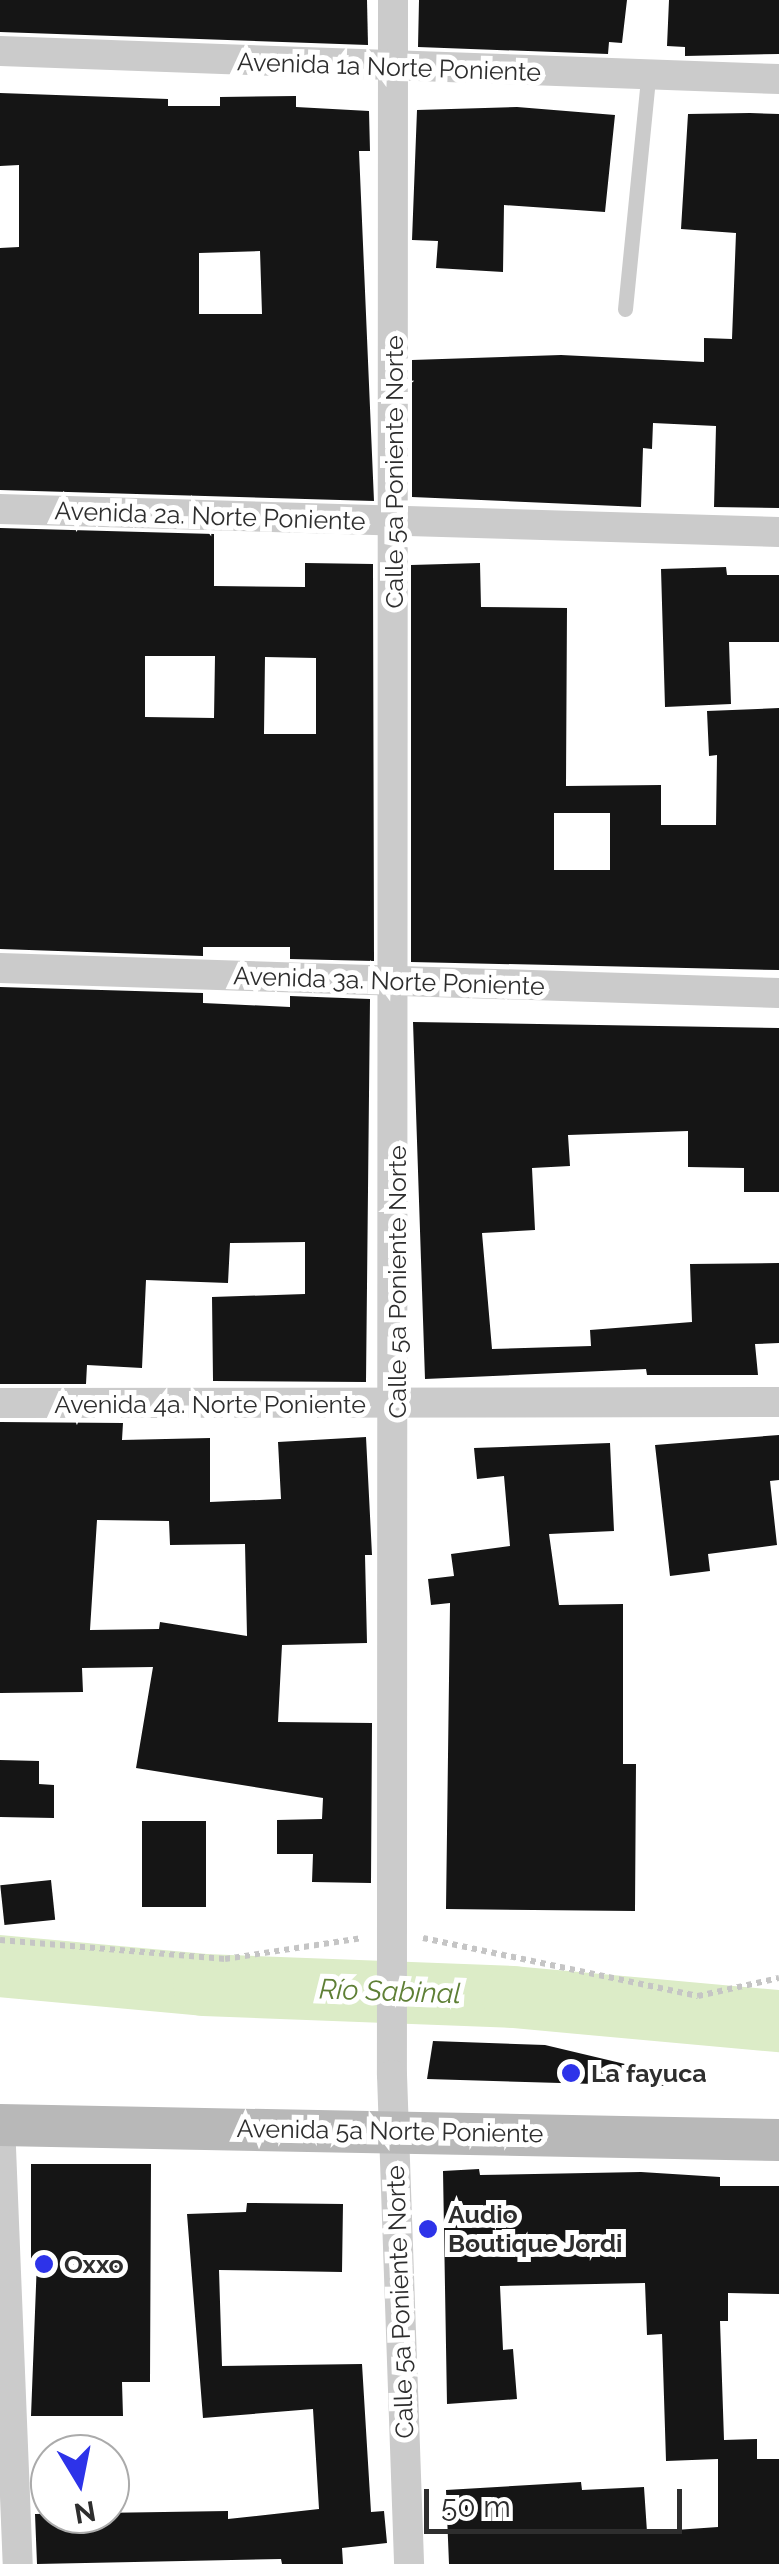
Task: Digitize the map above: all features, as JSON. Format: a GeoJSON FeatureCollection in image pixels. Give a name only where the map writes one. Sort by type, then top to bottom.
{"type":"FeatureCollection","features":[{"type":"Feature","properties":{"kind":"main road","name":"Avenida 5a Norte Poniente"},"geometry":{"type":"LineString","coordinates":[[1,2125],[779,2140]]}},
{"type":"Feature","properties":{"kind":"street","name":"Calle 5a Poniente Norte"},"geometry":{"type":"LineString","coordinates":[[393,0],[398,982],[396,1946],[392,2074],[410,2564]]}},
{"type":"Feature","properties":{"kind":"street","name":"Avenida 1a Norte Poniente"},"geometry":{"type":"LineString","coordinates":[[0,51],[779,79]]}},
{"type":"Feature","properties":{"kind":"street","name":"Avenida 2a. Norte Poniente"},"geometry":{"type":"LineString","coordinates":[[0,510],[779,532]]}},
{"type":"Feature","properties":{"kind":"street","name":"Avenida 3a. Norte Poniente"},"geometry":{"type":"LineString","coordinates":[[0,968],[779,993]]}},
{"type":"Feature","properties":{"kind":"street","name":"Avenida 4a. Norte Poniente"},"geometry":{"type":"LineString","coordinates":[[0,1402],[397,1406],[779,1402]]}},
{"type":"Feature","properties":{"kind":"street"},"geometry":{"type":"LineString","coordinates":[[1,2125],[18,2564]]}},
{"type":"Feature","properties":{"kind":"lane"},"geometry":{"type":"LineString","coordinates":[[625,309],[648,77]]}},
{"type":"Feature","properties":{"kind":"building"},"geometry":{"type":"Polygon","coordinates":[[[0,0],[367,0],[368,45],[0,32],[0,0]]]}},
{"type":"Feature","properties":{"kind":"building"},"geometry":{"type":"Polygon","coordinates":[[[419,0],[627,0],[622,43],[609,42],[608,54],[418,47],[419,0]]]}},
{"type":"Feature","properties":{"kind":"building"},"geometry":{"type":"Polygon","coordinates":[[[669,0],[779,0],[779,54],[685,56],[685,47],[667,46],[669,0]]]}},
{"type":"Feature","properties":{"kind":"building"},"geometry":{"type":"Polygon","coordinates":[[[0,93],[168,99],[168,106],[220,106],[220,97],[296,96],[296,107],[369,111],[370,151],[359,151],[374,501],[0,490],[0,248],[19,247],[19,165],[0,166],[0,93]],[[260,251],[199,253],[199,314],[262,314],[260,251]]]}},
{"type":"Feature","properties":{"kind":"building"},"geometry":{"type":"Polygon","coordinates":[[[517,107],[615,115],[605,212],[504,205],[503,272],[436,268],[438,241],[412,240],[417,110],[517,107]]]}},
{"type":"Feature","properties":{"kind":"building"},"geometry":{"type":"Polygon","coordinates":[[[688,114],[779,114],[779,508],[714,507],[716,426],[653,423],[652,449],[643,448],[641,507],[412,497],[412,360],[561,355],[704,362],[704,338],[732,339],[736,233],[681,229],[688,114]]]}},
{"type":"Feature","properties":{"kind":"building"},"geometry":{"type":"Polygon","coordinates":[[[0,528],[214,534],[214,586],[305,587],[305,563],[373,564],[374,961],[290,959],[290,947],[203,947],[203,956],[0,949],[0,528]],[[145,656],[145,717],[214,718],[215,656],[145,656]],[[265,657],[264,734],[316,734],[316,658],[265,657]]]}},
{"type":"Feature","properties":{"kind":"building"},"geometry":{"type":"Polygon","coordinates":[[[480,563],[481,607],[567,608],[566,786],[661,785],[661,825],[716,825],[717,755],[709,756],[707,711],[779,708],[779,970],[411,962],[411,565],[480,563]],[[554,813],[554,870],[610,870],[610,813],[554,813]]]}},
{"type":"Feature","properties":{"kind":"building"},"geometry":{"type":"Polygon","coordinates":[[[726,567],[727,575],[779,575],[779,642],[729,642],[731,704],[665,707],[661,569],[726,567]]]}},
{"type":"Feature","properties":{"kind":"building"},"geometry":{"type":"Polygon","coordinates":[[[0,987],[203,993],[203,1003],[290,1007],[290,996],[370,999],[366,1382],[213,1381],[212,1297],[305,1294],[305,1242],[230,1243],[228,1283],[146,1280],[142,1368],[87,1365],[86,1384],[0,1384],[0,987]]]}},
{"type":"Feature","properties":{"kind":"building"},"geometry":{"type":"Polygon","coordinates":[[[413,1022],[779,1028],[779,1192],[744,1192],[744,1168],[688,1167],[688,1131],[568,1135],[570,1166],[532,1168],[535,1230],[482,1233],[492,1349],[591,1346],[590,1330],[692,1322],[690,1264],[779,1263],[779,1343],[755,1344],[758,1375],[647,1375],[646,1369],[425,1379],[413,1022]]]}},
{"type":"Feature","properties":{"kind":"building"},"geometry":{"type":"Polygon","coordinates":[[[0,1422],[123,1423],[122,1440],[210,1438],[210,1502],[281,1499],[278,1442],[366,1437],[372,1555],[365,1555],[367,1643],[282,1645],[278,1722],[372,1723],[371,1883],[312,1882],[313,1854],[277,1854],[277,1820],[322,1819],[323,1798],[136,1768],[153,1667],[82,1668],[83,1692],[0,1693],[0,1422]],[[97,1520],[90,1630],[159,1629],[160,1622],[247,1636],[245,1544],[170,1545],[169,1521],[97,1520]]]}},
{"type":"Feature","properties":{"kind":"building"},"geometry":{"type":"Polygon","coordinates":[[[779,1435],[779,1480],[770,1481],[777,1545],[708,1554],[710,1571],[670,1576],[655,1445],[779,1435]]]}},
{"type":"Feature","properties":{"kind":"building"},"geometry":{"type":"Polygon","coordinates":[[[610,1443],[614,1531],[549,1534],[559,1605],[623,1604],[623,1764],[636,1764],[635,1911],[446,1909],[450,1603],[431,1605],[428,1579],[454,1576],[451,1554],[510,1546],[504,1476],[477,1479],[474,1448],[610,1443]]]}},
{"type":"Feature","properties":{"kind":"building"},"geometry":{"type":"Polygon","coordinates":[[[0,1760],[39,1761],[39,1784],[54,1785],[54,1818],[0,1817],[0,1760]]]}},
{"type":"Feature","properties":{"kind":"building"},"geometry":{"type":"Polygon","coordinates":[[[142,1821],[206,1821],[206,1907],[142,1907],[142,1821]]]}},
{"type":"Feature","properties":{"kind":"building"},"geometry":{"type":"Polygon","coordinates":[[[51,1880],[55,1920],[4,1925],[0,1885],[51,1880]]]}},
{"type":"Feature","properties":{"kind":"building","name":"La fayuca"},"geometry":{"type":"Polygon","coordinates":[[[433,2041],[545,2045],[667,2074],[665,2086],[427,2079],[433,2041]]]}},
{"type":"Feature","properties":{"kind":"building"},"geometry":{"type":"Polygon","coordinates":[[[31,2164],[151,2164],[150,2382],[122,2382],[123,2416],[31,2416],[37,2260],[31,2260],[31,2164]]]}},
{"type":"Feature","properties":{"kind":"building"},"geometry":{"type":"Polygon","coordinates":[[[479,2169],[480,2175],[641,2172],[720,2177],[720,2186],[779,2186],[779,2294],[728,2293],[728,2321],[720,2321],[724,2440],[757,2439],[757,2459],[779,2459],[779,2564],[449,2564],[446,2490],[581,2482],[582,2490],[644,2487],[647,2532],[718,2527],[718,2459],[666,2461],[662,2334],[647,2335],[645,2283],[500,2286],[503,2350],[513,2349],[517,2399],[447,2404],[443,2171],[479,2169]]]}},
{"type":"Feature","properties":{"kind":"building"},"geometry":{"type":"Polygon","coordinates":[[[247,2203],[343,2204],[342,2272],[219,2270],[222,2366],[362,2364],[371,2512],[384,2511],[387,2543],[342,2548],[343,2564],[282,2564],[281,2559],[37,2564],[36,2534],[130,2534],[130,2513],[228,2511],[228,2519],[319,2509],[313,2409],[203,2418],[187,2214],[246,2212],[247,2203]]]}},
{"type":"Feature","properties":{"kind":"waterway","name":"Río Sabinal"},"geometry":{"type":"LineString","coordinates":[[0,1966],[204,1985],[513,1997],[779,2021]]}},
{"type":"Feature","properties":{"kind":"place","name":"La fayuca"},"geometry":{"type":"Point","coordinates":[571,2073]}},
{"type":"Feature","properties":{"kind":"place","name":"Audio Boutique Jordi"},"geometry":{"type":"Point","coordinates":[428,2229]}},
{"type":"Feature","properties":{"kind":"place","name":"Oxxo"},"geometry":{"type":"Point","coordinates":[44,2264]}}]}
